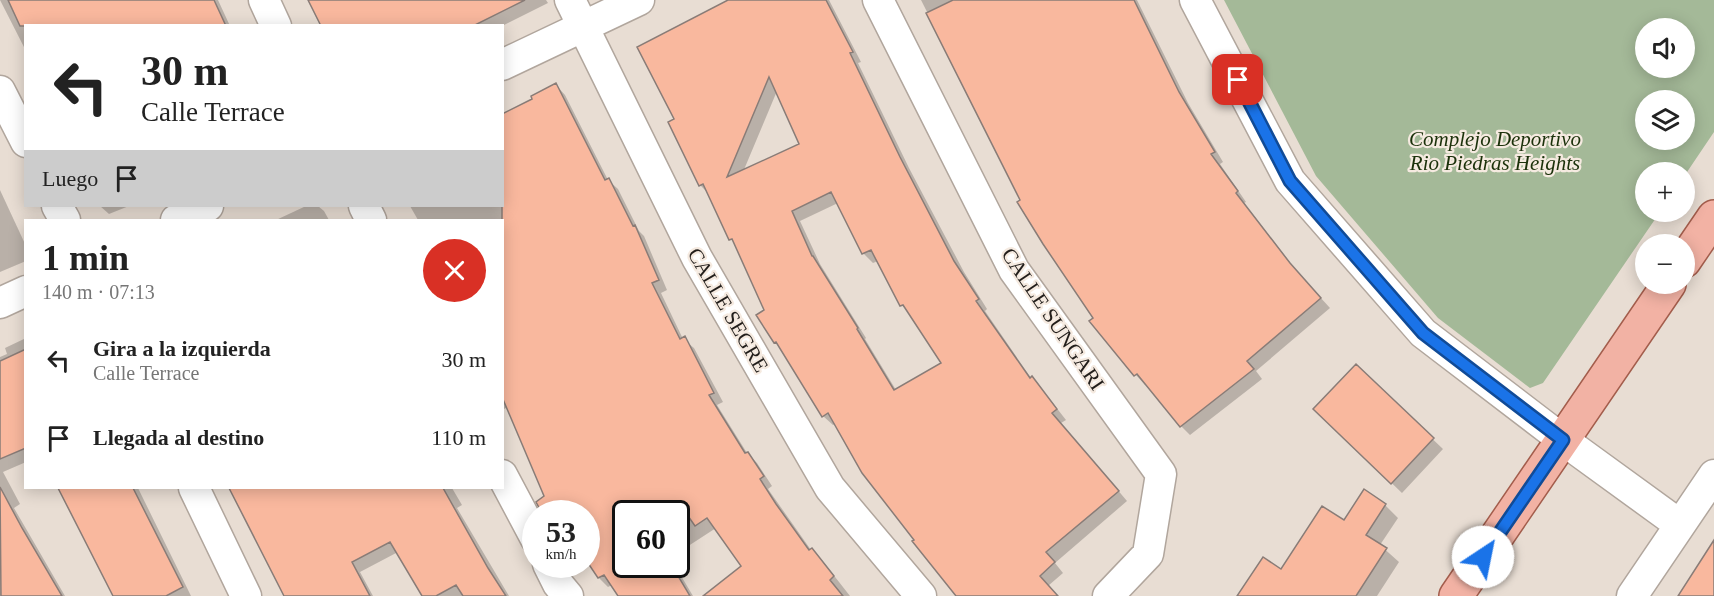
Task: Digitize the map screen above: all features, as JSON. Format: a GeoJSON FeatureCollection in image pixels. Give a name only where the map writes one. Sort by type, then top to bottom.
{"type":"FeatureCollection","features":[{"type":"Feature","properties":{"kind":"main road"},"geometry":{"type":"LineString","coordinates":[[1695,245],[1714,217]]}},
{"type":"Feature","properties":{"kind":"main road"},"geometry":{"type":"LineString","coordinates":[[1456,596],[1662,294]]}},
{"type":"Feature","properties":{"kind":"street"},"geometry":{"type":"LineString","coordinates":[[264,0],[275,24]]}},
{"type":"Feature","properties":{"kind":"street","name":"CALLE SEGRE"},"geometry":{"type":"LineString","coordinates":[[570,0],[697,258],[830,488],[921,596]]}},
{"type":"Feature","properties":{"kind":"street"},"geometry":{"type":"LineString","coordinates":[[504,64],[639,0]]}},
{"type":"Feature","properties":{"kind":"street","name":"CALLE SUNGARI"},"geometry":{"type":"LineString","coordinates":[[878,0],[1014,270],[1161,474],[1148,554],[1108,596]]}},
{"type":"Feature","properties":{"kind":"street"},"geometry":{"type":"LineString","coordinates":[[1195,0],[1290,181],[1423,333],[1563,440],[1680,525]]}},
{"type":"Feature","properties":{"kind":"street"},"geometry":{"type":"LineString","coordinates":[[0,91],[24,138]]}},
{"type":"Feature","properties":{"kind":"street"},"geometry":{"type":"LineString","coordinates":[[178,219],[206,207]]}},
{"type":"Feature","properties":{"kind":"street"},"geometry":{"type":"LineString","coordinates":[[0,303],[24,292]]}},
{"type":"Feature","properties":{"kind":"street"},"geometry":{"type":"LineString","coordinates":[[1632,596],[1714,476]]}},
{"type":"Feature","properties":{"kind":"street"},"geometry":{"type":"LineString","coordinates":[[504,479],[522,513]]}},
{"type":"Feature","properties":{"kind":"street"},"geometry":{"type":"LineString","coordinates":[[194,489],[246,596]]}},
{"type":"Feature","properties":{"kind":"street"},"geometry":{"type":"LineString","coordinates":[[555,578],[568,596]]}},
{"type":"Feature","properties":{"kind":"green space","name":"Complejo Deportivo Rio Piedras Heights"},"geometry":{"type":"Polygon","coordinates":[[[1224,0],[1714,0],[1714,132],[1694,162],[1635,162],[1635,222],[1653,222],[1645,234],[1635,234],[1635,249],[1543,383],[1530,388],[1438,318],[1316,176],[1224,0]]]}},
{"type":"Feature","properties":{"kind":"building"},"geometry":{"type":"Polygon","coordinates":[[[8,0],[214,0],[225,24],[24,24],[20,26],[8,0]]]}},
{"type":"Feature","properties":{"kind":"building"},"geometry":{"type":"Polygon","coordinates":[[[308,0],[525,0],[477,24],[320,24],[308,0]]]}},
{"type":"Feature","properties":{"kind":"building"},"geometry":{"type":"Polygon","coordinates":[[[728,0],[826,0],[853,52],[850,53],[900,157],[954,261],[979,299],[976,301],[1030,378],[1032,376],[1057,409],[1052,413],[1119,491],[1046,552],[1055,562],[1040,576],[1058,596],[956,596],[912,541],[914,540],[862,473],[828,413],[822,417],[776,342],[774,343],[756,315],[764,310],[732,239],[729,240],[703,184],[699,186],[668,122],[674,119],[637,47],[728,0]],[[769,77],[727,177],[799,144],[769,77]],[[831,192],[792,211],[812,256],[894,390],[941,363],[903,305],[900,306],[871,250],[862,254],[831,192]]]}},
{"type":"Feature","properties":{"kind":"building"},"geometry":{"type":"Polygon","coordinates":[[[953,0],[1134,0],[1179,92],[1215,152],[1211,154],[1238,191],[1236,193],[1290,263],[1321,298],[1247,361],[1254,369],[1180,427],[1137,374],[1134,376],[1089,321],[1093,318],[1017,202],[1020,200],[926,13],[953,0]]]}},
{"type":"Feature","properties":{"kind":"building"},"geometry":{"type":"Polygon","coordinates":[[[556,83],[605,180],[609,178],[633,226],[635,225],[659,280],[652,283],[680,339],[685,336],[714,393],[709,395],[745,453],[748,452],[764,476],[760,479],[776,504],[809,550],[812,548],[834,576],[830,580],[843,596],[703,596],[741,566],[707,518],[695,526],[690,519],[690,500],[612,500],[612,578],[679,578],[690,596],[618,596],[604,575],[600,577],[600,500],[539,500],[544,496],[504,402],[504,219],[502,219],[502,207],[504,207],[504,113],[532,99],[531,96],[556,83]]]}},
{"type":"Feature","properties":{"kind":"building"},"geometry":{"type":"Polygon","coordinates":[[[24,350],[24,449],[0,459],[0,361],[24,350]]]}},
{"type":"Feature","properties":{"kind":"building"},"geometry":{"type":"Polygon","coordinates":[[[1356,364],[1434,438],[1391,484],[1313,409],[1356,364]]]}},
{"type":"Feature","properties":{"kind":"building"},"geometry":{"type":"Polygon","coordinates":[[[0,487],[22,528],[62,596],[1,596],[0,487]]]}},
{"type":"Feature","properties":{"kind":"building"},"geometry":{"type":"Polygon","coordinates":[[[59,489],[134,489],[183,587],[166,596],[113,596],[59,489]]]}},
{"type":"Feature","properties":{"kind":"building"},"geometry":{"type":"Polygon","coordinates":[[[230,489],[444,489],[506,596],[463,596],[456,585],[436,596],[422,596],[390,542],[352,562],[370,596],[284,596],[230,489]]]}},
{"type":"Feature","properties":{"kind":"building"},"geometry":{"type":"Polygon","coordinates":[[[1364,489],[1386,504],[1366,535],[1387,548],[1356,596],[1237,596],[1263,557],[1281,569],[1322,506],[1344,520],[1364,489]]]}},
{"type":"Feature","properties":{"kind":"building"},"geometry":{"type":"Polygon","coordinates":[[[1714,540],[1714,596],[1678,596],[1714,540]]]}},
{"type":"Feature","properties":{"kind":"route"},"geometry":{"type":"LineString","coordinates":[[1238,80],[1290,181],[1423,333],[1563,440],[1483,557]]}}]}
